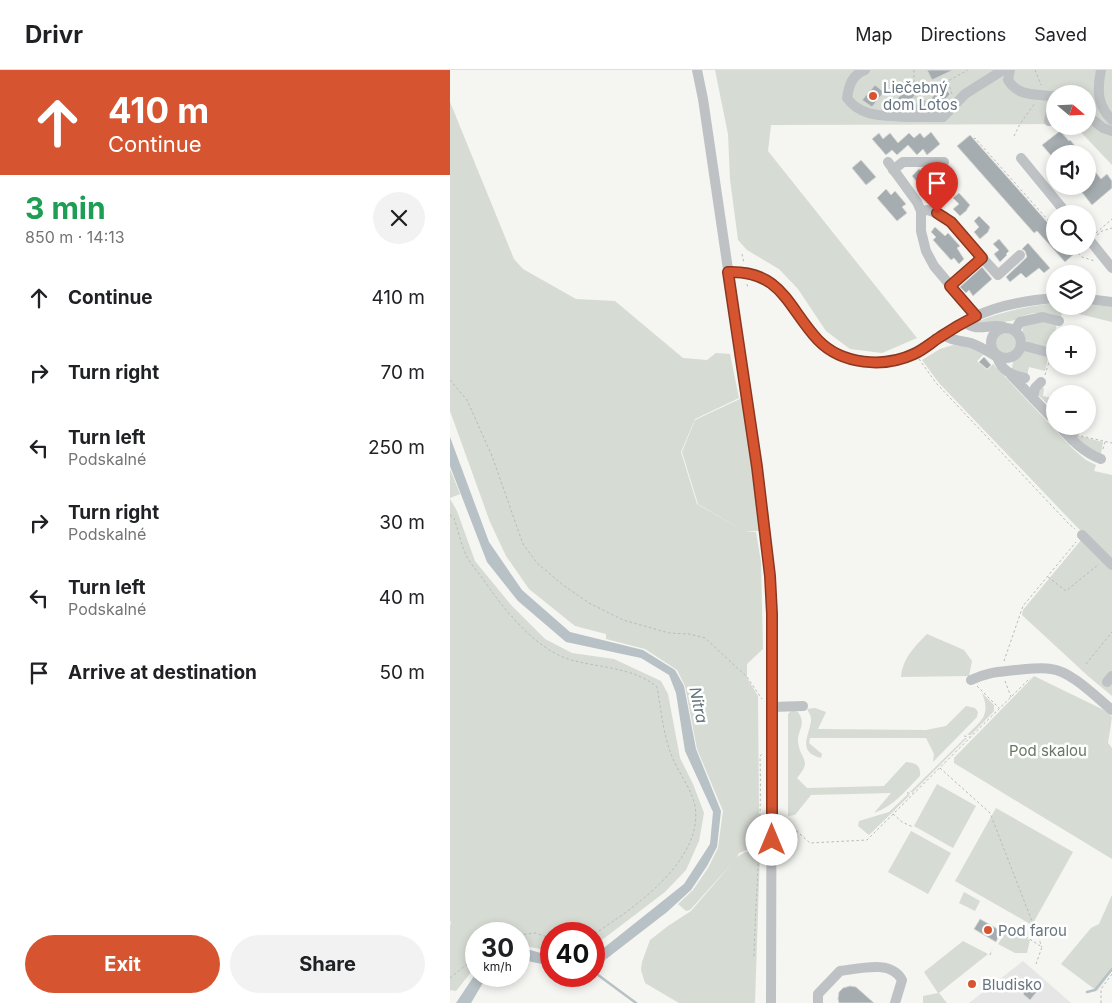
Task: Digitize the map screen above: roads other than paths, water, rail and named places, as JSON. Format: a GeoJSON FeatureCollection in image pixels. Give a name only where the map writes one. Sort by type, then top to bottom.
{"type":"FeatureCollection","features":[{"type":"Feature","properties":{"kind":"street"},"geometry":{"type":"LineString","coordinates":[[697,70],[703,99],[741,356],[770,576],[772,614],[772,1003]]}},
{"type":"Feature","properties":{"kind":"street"},"geometry":{"type":"LineString","coordinates":[[865,70],[858,73],[849,85],[847,98],[853,107],[868,114],[906,113],[943,117],[965,94],[1003,70]]}},
{"type":"Feature","properties":{"kind":"street"},"geometry":{"type":"LineString","coordinates":[[1010,70],[1008,80],[1013,89],[1024,94],[1039,91],[1046,93]]}},
{"type":"Feature","properties":{"kind":"street"},"geometry":{"type":"LineString","coordinates":[[1101,70],[1097,87],[1100,102],[1106,114],[1112,120]]}},
{"type":"Feature","properties":{"kind":"street"},"geometry":{"type":"LineString","coordinates":[[906,113],[924,102]]}},
{"type":"Feature","properties":{"kind":"street"},"geometry":{"type":"LineString","coordinates":[[1096,122],[1103,128],[1112,131]]}},
{"type":"Feature","properties":{"kind":"street"},"geometry":{"type":"LineString","coordinates":[[1021,158],[1060,205]]}},
{"type":"Feature","properties":{"kind":"street"},"geometry":{"type":"LineString","coordinates":[[944,162],[904,162],[891,166],[917,202],[921,211],[921,231],[926,251],[934,266],[976,316]]}},
{"type":"Feature","properties":{"kind":"street"},"geometry":{"type":"LineString","coordinates":[[921,211],[928,210],[944,216],[998,275],[1020,256]]}},
{"type":"Feature","properties":{"kind":"street"},"geometry":{"type":"LineString","coordinates":[[1096,242],[1103,257],[1112,268]]}},
{"type":"Feature","properties":{"kind":"street"},"geometry":{"type":"LineString","coordinates":[[950,286],[982,258]]}},
{"type":"Feature","properties":{"kind":"street"},"geometry":{"type":"LineString","coordinates":[[728,272],[745,272],[767,280],[786,296],[818,340],[831,350],[845,356],[876,363],[895,360],[916,353],[976,316],[1014,304],[1046,299]]}},
{"type":"Feature","properties":{"kind":"street"},"geometry":{"type":"LineString","coordinates":[[1096,300],[1112,302]]}},
{"type":"Feature","properties":{"kind":"street"},"geometry":{"type":"LineString","coordinates":[[1046,411],[1000,364],[992,351],[990,343],[992,335],[998,330],[1010,329],[1020,322],[1043,317],[1059,321]]}},
{"type":"Feature","properties":{"kind":"street"},"geometry":{"type":"LineString","coordinates":[[944,334],[950,340],[972,343],[1003,359],[1015,356],[1021,345],[1021,340],[1010,329],[998,325],[978,328],[970,326],[965,322]]}},
{"type":"Feature","properties":{"kind":"street"},"geometry":{"type":"LineString","coordinates":[[1021,345],[1046,352]]}},
{"type":"Feature","properties":{"kind":"street"},"geometry":{"type":"LineString","coordinates":[[1010,375],[1025,378]]}},
{"type":"Feature","properties":{"kind":"street"},"geometry":{"type":"LineString","coordinates":[[1032,398],[1035,388],[1041,382]]}},
{"type":"Feature","properties":{"kind":"street"},"geometry":{"type":"LineString","coordinates":[[1078,435],[1088,454],[1101,459]]}},
{"type":"Feature","properties":{"kind":"street"},"geometry":{"type":"LineString","coordinates":[[1082,534],[1112,565]]}},
{"type":"Feature","properties":{"kind":"street"},"geometry":{"type":"LineString","coordinates":[[971,680],[986,673],[1039,668],[1053,669],[1065,674],[1109,708]]}},
{"type":"Feature","properties":{"kind":"street"},"geometry":{"type":"LineString","coordinates":[[772,707],[803,706]]}},
{"type":"Feature","properties":{"kind":"street"},"geometry":{"type":"LineString","coordinates":[[818,1003],[818,994],[840,971],[885,967],[899,974],[902,980],[895,1003]]}},
{"type":"Feature","properties":{"kind":"waterway"},"geometry":{"type":"LineString","coordinates":[[1087,992],[1095,990],[1112,969]]}},
{"type":"Feature","properties":{"kind":"waterway"},"geometry":{"type":"LineString","coordinates":[[605,980],[636,1003]]}},
{"type":"Feature","properties":{"kind":"place","name":"Liečebný dom Lotos"},"geometry":{"type":"Point","coordinates":[873,96]}},
{"type":"Feature","properties":{"kind":"place","name":"Pod farou"},"geometry":{"type":"Point","coordinates":[988,930]}},
{"type":"Feature","properties":{"kind":"place","name":"Bludisko"},"geometry":{"type":"Point","coordinates":[972,984]}},
{"type":"Feature","properties":{"kind":"water label","name":"Nitra"},"geometry":{"type":"Point","coordinates":[699,705]}},
{"type":"Feature","properties":{"kind":"park label","name":"Pod skalou"},"geometry":{"type":"Point","coordinates":[1048,750]}}]}
